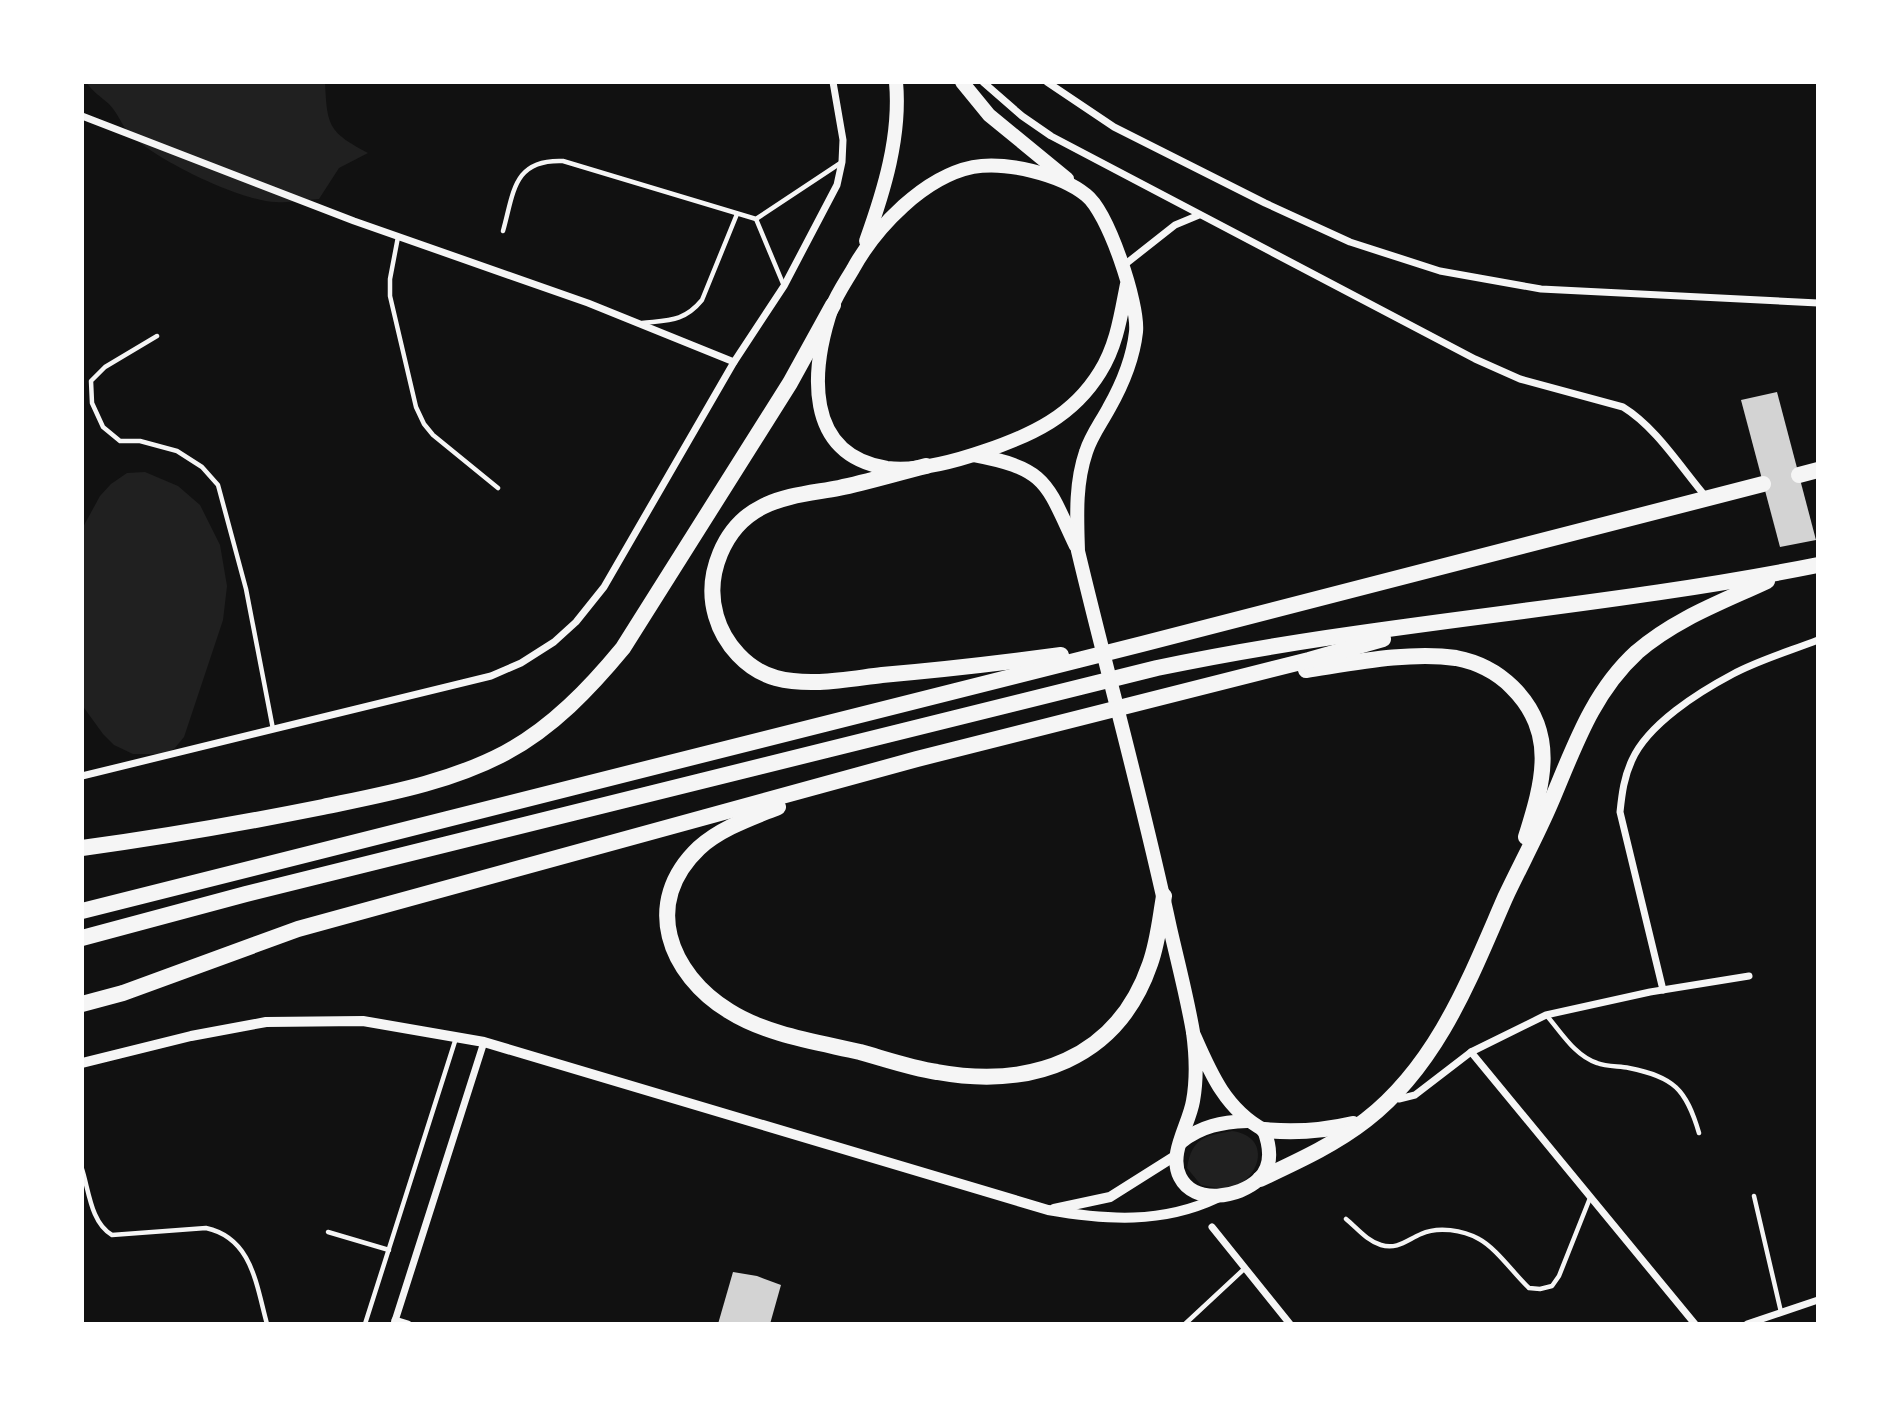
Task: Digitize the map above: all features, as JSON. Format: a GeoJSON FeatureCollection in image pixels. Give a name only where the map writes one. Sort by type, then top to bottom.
{"type":"FeatureCollection","features":[{"type":"Feature","properties":{"kind":"highway"},"geometry":{"type":"LineString","coordinates":[[82,848],[219,828],[410,789],[460,772],[506,752],[561,714],[595,682],[624,648],[790,383],[833,305]]}},
{"type":"Feature","properties":{"kind":"highway"},"geometry":{"type":"LineString","coordinates":[[926,466],[777,500],[744,519],[732,533],[719,558],[714,575],[713,596],[723,634],[745,661],[775,677],[793,681],[826,681],[988,665],[1142,644]]}},
{"type":"Feature","properties":{"kind":"highway"},"geometry":{"type":"LineString","coordinates":[[1799,475],[1818,470]]}},
{"type":"Feature","properties":{"kind":"highway"},"geometry":{"type":"LineString","coordinates":[[82,911],[1142,644],[1763,484]]}},
{"type":"Feature","properties":{"kind":"highway"},"geometry":{"type":"LineString","coordinates":[[82,938],[246,894],[1157,668],[1199,659],[1451,620],[1745,579],[1818,565]]}},
{"type":"Feature","properties":{"kind":"highway"},"geometry":{"type":"LineString","coordinates":[[1260,1179],[1304,1158],[1366,1121],[1393,1097],[1429,1051],[1454,1014],[1479,963],[1588,716],[1608,684],[1636,653],[1672,627],[1792,570]]}},
{"type":"Feature","properties":{"kind":"highway"},"geometry":{"type":"LineString","coordinates":[[82,1004],[123,993],[298,929],[1018,733],[1224,682],[1451,620]]}},
{"type":"Feature","properties":{"kind":"highway"},"geometry":{"type":"LineString","coordinates":[[1224,682],[1332,666],[1438,656],[1475,663],[1503,679],[1531,709],[1539,726],[1543,758],[1537,799],[1506,897]]}},
{"type":"Feature","properties":{"kind":"highway"},"geometry":{"type":"LineString","coordinates":[[829,785],[741,823],[709,840],[680,873],[668,902],[668,928],[672,946],[697,987],[730,1012],[780,1032],[937,1072],[1001,1077],[1040,1071],[1071,1060],[1114,1028],[1124,1015],[1137,995],[1151,961],[1164,896]]}},
{"type":"Feature","properties":{"kind":"highway"},"geometry":{"type":"LineString","coordinates":[[1264,1130],[1315,1131],[1366,1121]]}},
{"type":"Feature","properties":{"kind":"main road"},"geometry":{"type":"LineString","coordinates":[[897,82],[895,130],[885,188],[864,249],[833,305],[817,366],[818,395],[825,426],[834,439],[852,455],[871,464],[890,468],[926,466],[973,455],[1018,440],[1055,421],[1080,399],[1101,372],[1116,338],[1127,284]]}},
{"type":"Feature","properties":{"kind":"main road"},"geometry":{"type":"LineString","coordinates":[[962,82],[989,115],[1087,195],[1113,240],[1133,299],[1136,322],[1134,348],[1123,379],[1094,433],[1083,464],[1078,495],[1078,551]]}},
{"type":"Feature","properties":{"kind":"main road"},"geometry":{"type":"LineString","coordinates":[[864,249],[897,209],[929,187],[971,167],[995,165],[1020,169],[1056,179],[1087,195]]}},
{"type":"Feature","properties":{"kind":"main road"},"geometry":{"type":"LineString","coordinates":[[973,455],[1018,465],[1037,476],[1050,492],[1078,551],[1164,896],[1193,1033],[1193,1104],[1175,1156],[1175,1167],[1181,1180],[1193,1190],[1217,1198],[1243,1189],[1260,1179],[1270,1157],[1269,1144],[1264,1130],[1247,1121],[1228,1101],[1214,1079],[1193,1033]]}},
{"type":"Feature","properties":{"kind":"main road"},"geometry":{"type":"LineString","coordinates":[[1181,1142],[1207,1126],[1247,1121]]}},
{"type":"Feature","properties":{"kind":"street"},"geometry":{"type":"LineString","coordinates":[[82,776],[491,676],[521,663],[554,642],[576,622],[604,587],[734,362],[784,286],[837,186],[843,140],[833,82]]}},
{"type":"Feature","properties":{"kind":"street"},"geometry":{"type":"LineString","coordinates":[[983,82],[1022,116],[1051,136],[1475,359],[1520,379],[1623,407],[1652,430],[1707,499]]}},
{"type":"Feature","properties":{"kind":"street"},"geometry":{"type":"LineString","coordinates":[[1047,82],[1114,127],[1265,203],[1350,242],[1440,271],[1541,289],[1818,303]]}},
{"type":"Feature","properties":{"kind":"street"},"geometry":{"type":"LineString","coordinates":[[82,116],[398,236],[641,323],[734,362]]}},
{"type":"Feature","properties":{"kind":"street"},"geometry":{"type":"LineString","coordinates":[[1123,266],[1175,225],[1199,215]]}},
{"type":"Feature","properties":{"kind":"street"},"geometry":{"type":"LineString","coordinates":[[1663,990],[1620,812],[1623,784],[1632,758],[1645,738],[1687,702],[1734,673],[1818,640]]}},
{"type":"Feature","properties":{"kind":"street"},"geometry":{"type":"LineString","coordinates":[[1393,1097],[1399,1099],[1415,1095],[1471,1052],[1546,1015],[1663,990],[1749,976]]}},
{"type":"Feature","properties":{"kind":"street"},"geometry":{"type":"LineString","coordinates":[[82,1063],[191,1036],[266,1023],[363,1021],[484,1042],[1048,1210],[1116,1219],[1196,1208],[1217,1198]]}},
{"type":"Feature","properties":{"kind":"street"},"geometry":{"type":"LineString","coordinates":[[408,1324],[394,1322],[484,1042]]}},
{"type":"Feature","properties":{"kind":"street"},"geometry":{"type":"LineString","coordinates":[[1471,1052],[1695,1324]]}},
{"type":"Feature","properties":{"kind":"street"},"geometry":{"type":"LineString","coordinates":[[1048,1210],[1110,1197],[1175,1156]]}},
{"type":"Feature","properties":{"kind":"street"},"geometry":{"type":"LineString","coordinates":[[1212,1227],[1290,1324]]}},
{"type":"Feature","properties":{"kind":"street"},"geometry":{"type":"LineString","coordinates":[[1747,1324],[1818,1300]]}},
{"type":"Feature","properties":{"kind":"lane"},"geometry":{"type":"LineString","coordinates":[[503,231],[517,183],[528,167],[544,160],[563,161],[756,219],[842,162]]}},
{"type":"Feature","properties":{"kind":"lane"},"geometry":{"type":"LineString","coordinates":[[641,323],[675,320],[695,309],[702,300],[737,214]]}},
{"type":"Feature","properties":{"kind":"lane"},"geometry":{"type":"LineString","coordinates":[[756,219],[784,286]]}},
{"type":"Feature","properties":{"kind":"lane"},"geometry":{"type":"LineString","coordinates":[[398,236],[390,279],[390,296],[416,407],[433,435],[498,488]]}},
{"type":"Feature","properties":{"kind":"lane"},"geometry":{"type":"LineString","coordinates":[[157,336],[105,367],[91,381],[92,403],[103,427],[120,441],[140,440],[177,451],[202,467],[218,485],[246,589],[272,729]]}},
{"type":"Feature","properties":{"kind":"lane"},"geometry":{"type":"LineString","coordinates":[[1546,1015],[1579,1053],[1597,1063],[1658,1075],[1673,1085],[1690,1104],[1699,1132]]}},
{"type":"Feature","properties":{"kind":"lane"},"geometry":{"type":"LineString","coordinates":[[365,1324],[456,1037]]}},
{"type":"Feature","properties":{"kind":"lane"},"geometry":{"type":"LineString","coordinates":[[82,1169],[97,1220],[105,1231],[112,1235],[206,1228],[220,1231],[231,1238],[242,1248],[250,1266],[267,1324]]}},
{"type":"Feature","properties":{"kind":"lane"},"geometry":{"type":"LineString","coordinates":[[1754,1196],[1782,1312]]}},
{"type":"Feature","properties":{"kind":"lane"},"geometry":{"type":"LineString","coordinates":[[1346,1219],[1370,1240],[1383,1246],[1399,1246],[1423,1232],[1440,1229],[1461,1232],[1480,1240],[1529,1288],[1540,1289],[1552,1286],[1559,1276],[1590,1198]]}},
{"type":"Feature","properties":{"kind":"lane"},"geometry":{"type":"LineString","coordinates":[[328,1232],[389,1250]]}},
{"type":"Feature","properties":{"kind":"lane"},"geometry":{"type":"LineString","coordinates":[[1185,1324],[1245,1268]]}},
{"type":"Feature","properties":{"kind":"shaded area"},"geometry":{"type":"Polygon","coordinates":[[[86,82],[325,82],[327,109],[333,126],[345,139],[368,153],[339,168],[319,199],[281,202],[260,200],[219,186],[155,153],[127,131],[112,107],[86,82]]]}},
{"type":"Feature","properties":{"kind":"shaded area"},"geometry":{"type":"Polygon","coordinates":[[[145,472],[178,486],[200,505],[220,545],[227,586],[223,620],[184,737],[174,749],[162,754],[133,754],[114,745],[82,705],[82,529],[100,496],[111,484],[127,473],[145,472]]]}},
{"type":"Feature","properties":{"kind":"shaded area"},"geometry":{"type":"Polygon","coordinates":[[[1232,1131],[1253,1141],[1258,1159],[1254,1168],[1240,1184],[1230,1188],[1201,1185],[1187,1168],[1192,1150],[1207,1137],[1232,1131]]]}},
{"type":"Feature","properties":{"kind":"building"},"geometry":{"type":"Polygon","coordinates":[[[1777,392],[1816,540],[1780,547],[1741,400],[1777,392]]]}},
{"type":"Feature","properties":{"kind":"building"},"geometry":{"type":"Polygon","coordinates":[[[733,1272],[757,1276],[781,1285],[770,1324],[718,1324],[733,1272]]]}}]}
